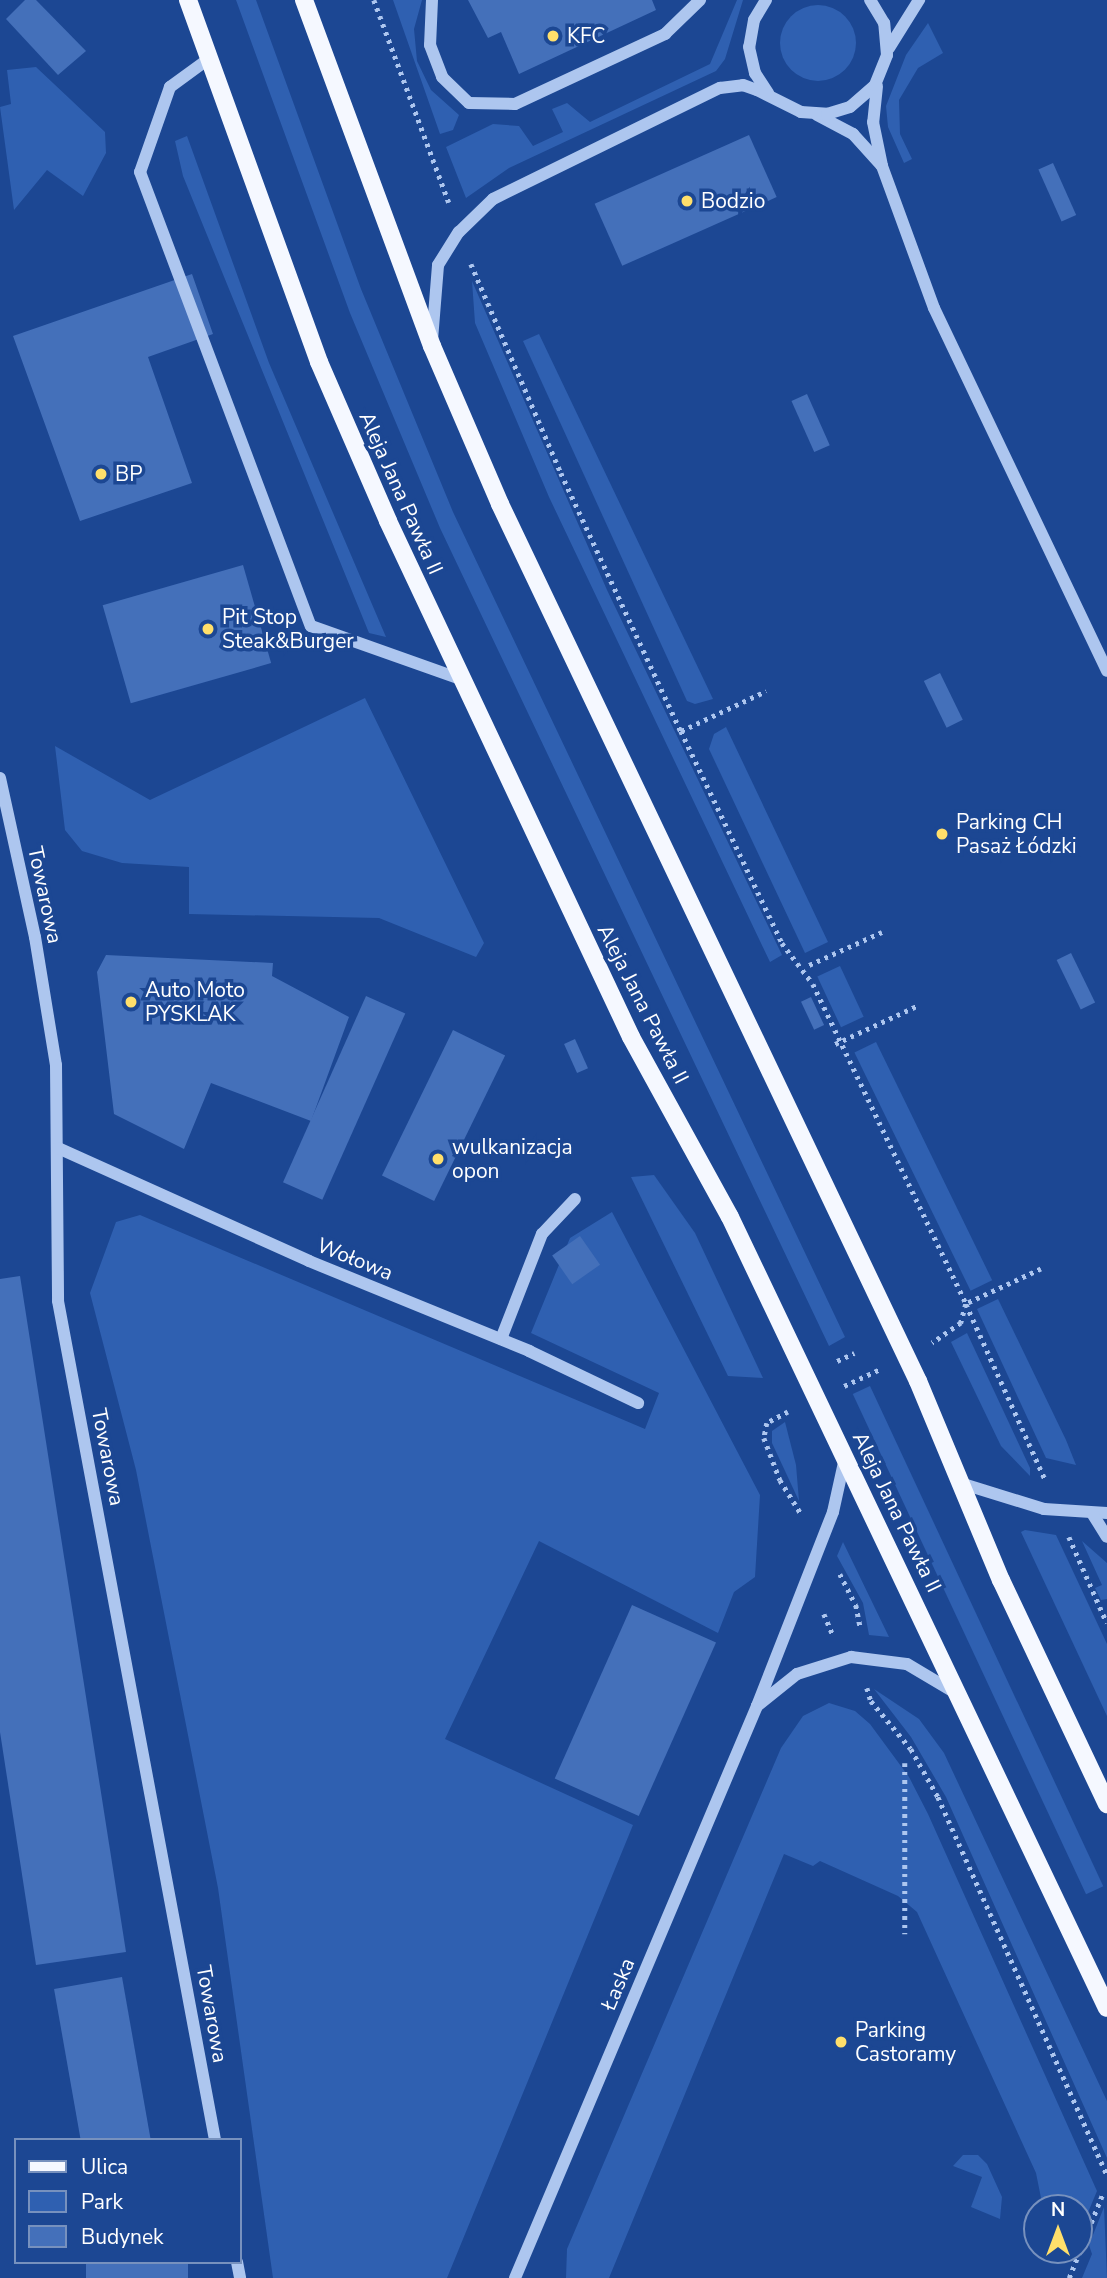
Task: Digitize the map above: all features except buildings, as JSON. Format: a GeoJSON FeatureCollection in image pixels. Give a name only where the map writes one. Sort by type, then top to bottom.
{"type":"FeatureCollection","features":[{"type":"Feature","properties":{"kind":"main road","name":"Aleja Jana Pawła II"},"geometry":{"type":"LineString","coordinates":[[188,0],[207,60],[319,362],[461,679],[631,1037],[730,1216],[1107,2008]]}},
{"type":"Feature","properties":{"kind":"main road"},"geometry":{"type":"LineString","coordinates":[[304,0],[432,346],[500,504],[918,1381],[960,1483],[1107,1804]]}},
{"type":"Feature","properties":{"kind":"street"},"geometry":{"type":"LineString","coordinates":[[432,0],[430,45],[442,78],[469,103],[514,104],[665,34],[700,0]]}},
{"type":"Feature","properties":{"kind":"street"},"geometry":{"type":"LineString","coordinates":[[766,0],[750,34],[751,60],[761,85],[779,102]]}},
{"type":"Feature","properties":{"kind":"street"},"geometry":{"type":"LineString","coordinates":[[870,0],[884,23],[887,55]]}},
{"type":"Feature","properties":{"kind":"street"},"geometry":{"type":"LineString","coordinates":[[919,0],[887,55],[872,103],[882,166],[934,308],[1107,671]]}},
{"type":"Feature","properties":{"kind":"street"},"geometry":{"type":"LineString","coordinates":[[207,60],[170,88],[140,172],[311,626],[367,644],[404,662],[461,679]]}},
{"type":"Feature","properties":{"kind":"street"},"geometry":{"type":"LineString","coordinates":[[814,114],[850,107],[868,94],[880,76]]}},
{"type":"Feature","properties":{"kind":"street"},"geometry":{"type":"LineString","coordinates":[[432,346],[438,265],[459,232],[493,199],[522,181],[720,88],[743,85],[779,102],[814,114],[853,134],[882,166]]}},
{"type":"Feature","properties":{"kind":"street","name":"Towarowa"},"geometry":{"type":"LineString","coordinates":[[0,778],[52,1033],[58,1148],[54,1247],[58,1301],[215,2138]]}},
{"type":"Feature","properties":{"kind":"street","name":"Wołowa"},"geometry":{"type":"LineString","coordinates":[[58,1148],[309,1261],[501,1339],[638,1403]]}},
{"type":"Feature","properties":{"kind":"street"},"geometry":{"type":"LineString","coordinates":[[501,1339],[542,1234],[575,1199]]}},
{"type":"Feature","properties":{"kind":"street","name":"Łaska"},"geometry":{"type":"LineString","coordinates":[[515,2278],[757,1706],[833,1512],[845,1456]]}},
{"type":"Feature","properties":{"kind":"street"},"geometry":{"type":"LineString","coordinates":[[960,1483],[1058,1511],[1107,1513]]}},
{"type":"Feature","properties":{"kind":"street"},"geometry":{"type":"LineString","coordinates":[[1092,1513],[1107,1537]]}},
{"type":"Feature","properties":{"kind":"street","name":"Łaska"},"geometry":{"type":"LineString","coordinates":[[757,1706],[797,1674],[835,1659],[863,1656],[907,1664],[959,1696]]}},
{"type":"Feature","properties":{"kind":"path"},"geometry":{"type":"LineString","coordinates":[[374,0],[459,232],[561,473],[782,943],[813,984],[838,1042],[966,1304],[1107,1623]]}},
{"type":"Feature","properties":{"kind":"path"},"geometry":{"type":"LineString","coordinates":[[681,731],[766,691]]}},
{"type":"Feature","properties":{"kind":"path"},"geometry":{"type":"LineString","coordinates":[[808,965],[882,932]]}},
{"type":"Feature","properties":{"kind":"path"},"geometry":{"type":"LineString","coordinates":[[838,1042],[916,1006]]}},
{"type":"Feature","properties":{"kind":"path"},"geometry":{"type":"LineString","coordinates":[[966,1304],[1041,1269]]}},
{"type":"Feature","properties":{"kind":"path"},"geometry":{"type":"LineString","coordinates":[[943,1337],[961,1324],[966,1304]]}},
{"type":"Feature","properties":{"kind":"path"},"geometry":{"type":"LineString","coordinates":[[837,1361],[854,1353]]}},
{"type":"Feature","properties":{"kind":"path"},"geometry":{"type":"LineString","coordinates":[[848,1384],[865,1376]]}},
{"type":"Feature","properties":{"kind":"path"},"geometry":{"type":"LineString","coordinates":[[785,1413],[767,1423],[764,1438],[780,1480],[803,1517]]}},
{"type":"Feature","properties":{"kind":"path"},"geometry":{"type":"LineString","coordinates":[[834,1564],[856,1605],[862,1634]]}},
{"type":"Feature","properties":{"kind":"path"},"geometry":{"type":"LineString","coordinates":[[817,1601],[834,1637]]}},
{"type":"Feature","properties":{"kind":"path"},"geometry":{"type":"LineString","coordinates":[[866,1681],[871,1701],[911,1749],[938,1797],[1107,2175]]}},
{"type":"Feature","properties":{"kind":"path"},"geometry":{"type":"LineString","coordinates":[[905,1763],[905,1934]]}},
{"type":"Feature","properties":{"kind":"path"},"geometry":{"type":"LineString","coordinates":[[1069,2278],[1103,2193]]}},
{"type":"Feature","properties":{"kind":"green space"},"geometry":{"type":"Polygon","coordinates":[[[236,0],[256,0],[361,289],[453,512],[845,1337],[829,1346],[440,528],[350,313],[236,0]]]}},
{"type":"Feature","properties":{"kind":"green space"},"geometry":{"type":"Polygon","coordinates":[[[393,0],[422,0],[414,29],[417,61],[431,90],[459,115],[453,130],[440,134],[393,0]]]}},
{"type":"Feature","properties":{"kind":"green space"},"geometry":{"type":"Polygon","coordinates":[[[737,0],[743,0],[725,59],[716,71],[509,168],[466,198],[446,147],[493,124],[519,126],[533,146],[563,132],[552,109],[567,103],[590,122],[710,64],[737,0]]]}},
{"type":"Feature","properties":{"kind":"green space"},"geometry":{"type":"Polygon","coordinates":[[[818,5],[833,8],[845,16],[853,28],[856,43],[853,58],[845,70],[833,78],[818,81],[803,78],[791,70],[783,58],[780,43],[783,28],[791,16],[803,8],[818,5]]]}},
{"type":"Feature","properties":{"kind":"green space"},"geometry":{"type":"Polygon","coordinates":[[[928,23],[943,53],[918,68],[899,100],[900,134],[912,159],[904,163],[888,127],[886,106],[906,55],[928,23]]]}},
{"type":"Feature","properties":{"kind":"green space"},"geometry":{"type":"Polygon","coordinates":[[[36,67],[105,132],[106,153],[83,196],[47,170],[14,210],[0,107],[11,104],[7,70],[36,67]]]}},
{"type":"Feature","properties":{"kind":"green space"},"geometry":{"type":"Polygon","coordinates":[[[187,136],[269,363],[386,637],[369,633],[183,176],[175,141],[187,136]]]}},
{"type":"Feature","properties":{"kind":"green space"},"geometry":{"type":"Polygon","coordinates":[[[472,281],[607,590],[782,955],[770,962],[549,497],[475,323],[472,281]]]}},
{"type":"Feature","properties":{"kind":"green space"},"geometry":{"type":"Polygon","coordinates":[[[539,334],[713,699],[695,704],[687,701],[523,341],[539,334]]]}},
{"type":"Feature","properties":{"kind":"green space"},"geometry":{"type":"Polygon","coordinates":[[[365,698],[484,943],[476,957],[379,918],[189,914],[189,867],[122,863],[82,851],[65,830],[55,746],[150,800],[365,698]]]}},
{"type":"Feature","properties":{"kind":"green space"},"geometry":{"type":"Polygon","coordinates":[[[726,727],[828,942],[805,953],[709,749],[714,734],[726,727]]]}},
{"type":"Feature","properties":{"kind":"green space"},"geometry":{"type":"Polygon","coordinates":[[[840,966],[864,1017],[841,1027],[817,977],[840,966]]]}},
{"type":"Feature","properties":{"kind":"green space"},"geometry":{"type":"Polygon","coordinates":[[[876,1042],[992,1280],[971,1291],[854,1053],[876,1042]]]}},
{"type":"Feature","properties":{"kind":"green space"},"geometry":{"type":"Polygon","coordinates":[[[654,1175],[695,1233],[763,1378],[728,1376],[631,1177],[654,1175]]]}},
{"type":"Feature","properties":{"kind":"green space"},"geometry":{"type":"Polygon","coordinates":[[[612,1212],[760,1495],[755,1577],[734,1592],[718,1633],[539,1541],[445,1739],[633,1825],[447,2278],[273,2278],[218,1888],[136,1470],[90,1293],[116,1222],[140,1215],[645,1429],[659,1393],[531,1333],[570,1238],[612,1212]]]}},
{"type":"Feature","properties":{"kind":"green space"},"geometry":{"type":"Polygon","coordinates":[[[998,1299],[1076,1465],[1046,1458],[977,1309],[998,1299]]]}},
{"type":"Feature","properties":{"kind":"green space"},"geometry":{"type":"Polygon","coordinates":[[[967,1333],[1030,1468],[1030,1476],[1001,1446],[951,1342],[967,1333]]]}},
{"type":"Feature","properties":{"kind":"green space"},"geometry":{"type":"Polygon","coordinates":[[[870,1386],[1103,1886],[1086,1894],[853,1394],[870,1386]]]}},
{"type":"Feature","properties":{"kind":"green space"},"geometry":{"type":"Polygon","coordinates":[[[785,1422],[796,1465],[799,1501],[772,1443],[772,1431],[785,1422]]]}},
{"type":"Feature","properties":{"kind":"green space"},"geometry":{"type":"Polygon","coordinates":[[[1025,1530],[1056,1535],[1107,1644],[1107,1716],[1021,1532],[1025,1530]]]}},
{"type":"Feature","properties":{"kind":"green space"},"geometry":{"type":"Polygon","coordinates":[[[1082,1541],[1107,1563],[1107,1599],[1101,1600],[1095,1588],[1102,1585],[1082,1541]]]}},
{"type":"Feature","properties":{"kind":"green space"},"geometry":{"type":"Polygon","coordinates":[[[843,1542],[889,1637],[869,1635],[863,1603],[837,1556],[843,1542]]]}},
{"type":"Feature","properties":{"kind":"green space"},"geometry":{"type":"Polygon","coordinates":[[[874,1689],[919,1719],[944,1753],[1107,2101],[1107,2158],[946,1797],[911,1737],[874,1689]]]}},
{"type":"Feature","properties":{"kind":"green space"},"geometry":{"type":"Polygon","coordinates":[[[829,1703],[855,1711],[870,1724],[909,1777],[1097,2191],[1093,2201],[1093,2194],[1040,2194],[1036,2173],[917,1912],[898,1896],[820,1861],[813,1866],[784,1854],[609,2278],[566,2278],[567,2249],[781,1748],[803,1716],[829,1703]]]}},
{"type":"Feature","properties":{"kind":"green space"},"geometry":{"type":"Polygon","coordinates":[[[963,2155],[978,2155],[987,2164],[1002,2197],[1000,2219],[971,2207],[982,2177],[953,2166],[963,2155]]]}},
{"type":"Feature","properties":{"kind":"green space"},"geometry":{"type":"Polygon","coordinates":[[[1104,2207],[1107,2278],[1082,2278],[1088,2264],[1093,2264],[1093,2235],[1104,2207]]]}},
{"type":"Feature","properties":{"kind":"place","name":"KFC"},"geometry":{"type":"Point","coordinates":[553,36]}},
{"type":"Feature","properties":{"kind":"place","name":"Bodzio"},"geometry":{"type":"Point","coordinates":[687,201]}},
{"type":"Feature","properties":{"kind":"place","name":"BP"},"geometry":{"type":"Point","coordinates":[101,474]}},
{"type":"Feature","properties":{"kind":"place","name":"Pit Stop Steak&Burger"},"geometry":{"type":"Point","coordinates":[208,629]}},
{"type":"Feature","properties":{"kind":"place","name":"Parking CH Pasaż Łódzki"},"geometry":{"type":"Point","coordinates":[942,834]}},
{"type":"Feature","properties":{"kind":"place","name":"Auto Moto PYSKLAK"},"geometry":{"type":"Point","coordinates":[131,1002]}},
{"type":"Feature","properties":{"kind":"place","name":"wulkanizacja opon"},"geometry":{"type":"Point","coordinates":[438,1159]}},
{"type":"Feature","properties":{"kind":"place","name":"Parking Castoramy"},"geometry":{"type":"Point","coordinates":[841,2042]}}]}
